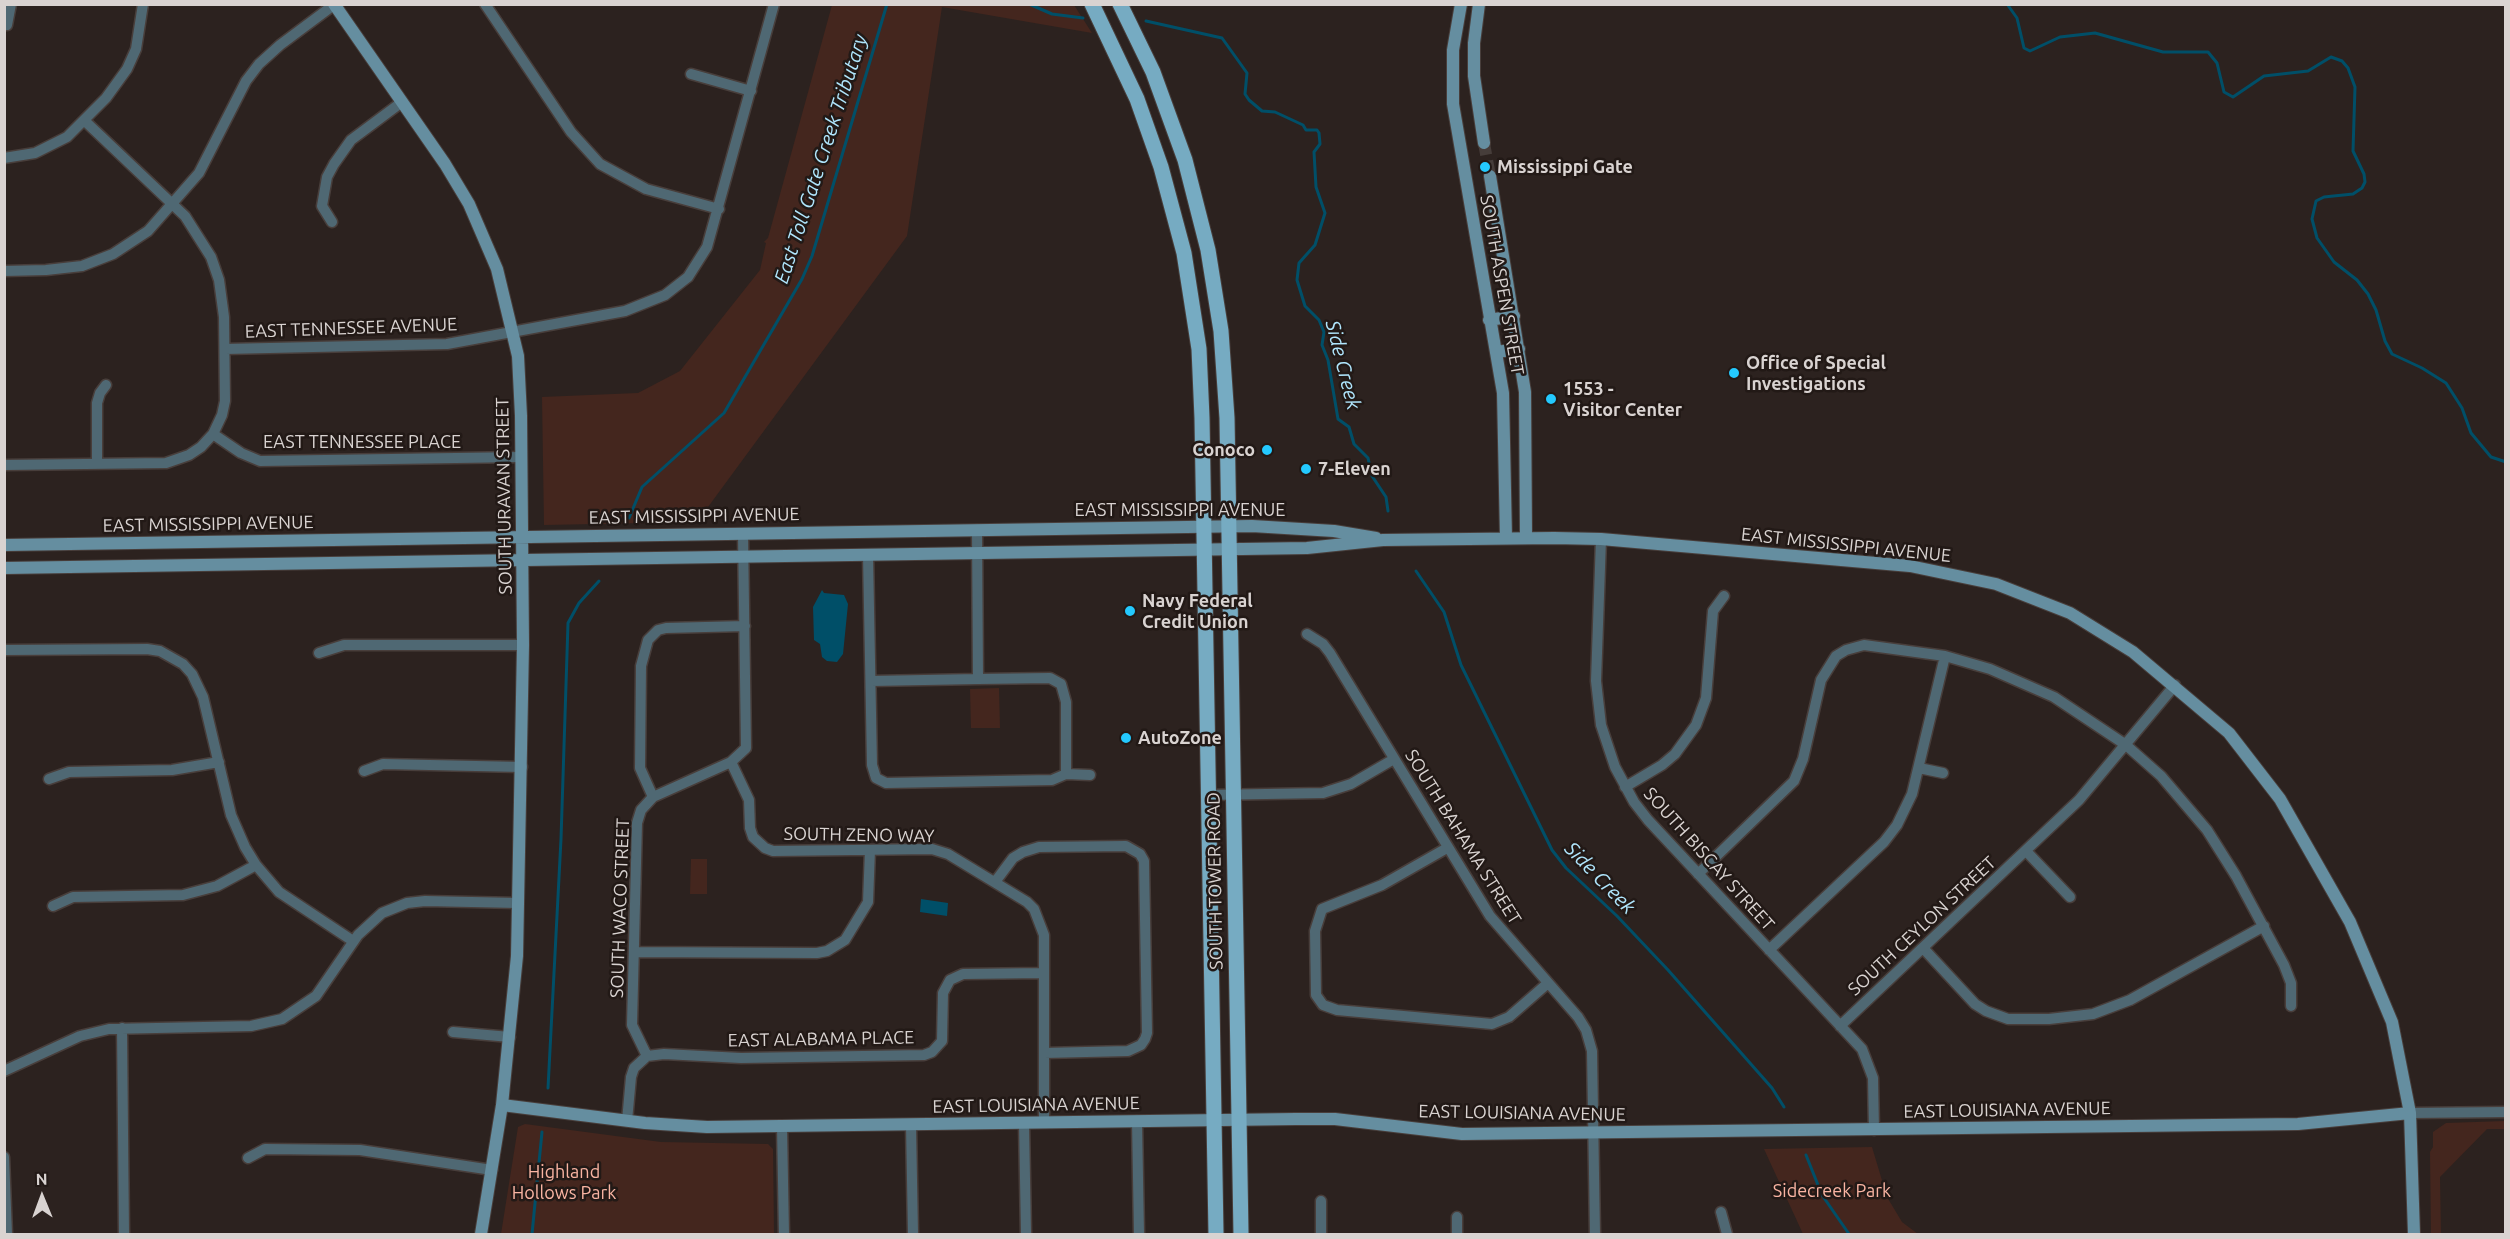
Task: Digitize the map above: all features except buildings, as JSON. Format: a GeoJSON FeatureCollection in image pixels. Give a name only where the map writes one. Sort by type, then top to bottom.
{"type":"FeatureCollection","features":[{"type":"Feature","properties":{"kind":"main road"},"geometry":{"type":"LineString","coordinates":[[1092,4],[1123,66],[1150,134],[1172,202],[1187,270],[1200,292],[1207,344],[1224,355]]}},
{"type":"Feature","properties":{"kind":"main road","name":"SOUTH TOWER ROAD"},"geometry":{"type":"LineString","coordinates":[[1120,4],[1153,72],[1190,176],[1212,267],[1224,355],[1240,1234]]}},
{"type":"Feature","properties":{"kind":"main road","name":"SOUTH TOWER ROAD"},"geometry":{"type":"LineString","coordinates":[[1187,270],[1201,384],[1216,1234]]}},
{"type":"Feature","properties":{"kind":"street"},"geometry":{"type":"LineString","coordinates":[[8,25],[11,4]]}},
{"type":"Feature","properties":{"kind":"street"},"geometry":{"type":"LineString","coordinates":[[4,158],[35,153],[52,146],[85,122],[127,69],[136,49],[143,4]]}},
{"type":"Feature","properties":{"kind":"street"},"geometry":{"type":"LineString","coordinates":[[485,4],[579,143],[610,178],[719,209]]}},
{"type":"Feature","properties":{"kind":"street","name":"EAST TENNESSEE AVENUE"},"geometry":{"type":"LineString","coordinates":[[225,349],[428,346],[626,312],[665,296],[680,285],[707,248],[774,4]]}},
{"type":"Feature","properties":{"kind":"street","name":"SOUTH ASPEN STREET"},"geometry":{"type":"LineString","coordinates":[[1461,4],[1453,50],[1453,104],[1505,405],[1506,538]]}},
{"type":"Feature","properties":{"kind":"street"},"geometry":{"type":"LineString","coordinates":[[1479,4],[1474,43],[1474,76],[1484,143]]}},
{"type":"Feature","properties":{"kind":"street"},"geometry":{"type":"LineString","coordinates":[[4,271],[66,269],[98,261],[128,246],[148,231],[174,204],[209,157],[242,89],[259,64],[280,45],[335,5]]}},
{"type":"Feature","properties":{"kind":"street","name":"SOUTH URAVAN STREET"},"geometry":{"type":"LineString","coordinates":[[335,5],[469,204],[497,269],[514,332],[520,379],[523,645],[518,903],[510,1037],[502,1105],[481,1234]]}},
{"type":"Feature","properties":{"kind":"street"},"geometry":{"type":"LineString","coordinates":[[691,74],[751,91]]}},
{"type":"Feature","properties":{"kind":"street"},"geometry":{"type":"LineString","coordinates":[[332,222],[322,206],[323,192],[333,164],[351,140],[402,102]]}},
{"type":"Feature","properties":{"kind":"street"},"geometry":{"type":"LineString","coordinates":[[4,465],[166,463],[180,459],[201,447],[213,434],[222,415],[225,401],[223,296],[212,257],[195,229],[174,204],[85,122]]}},
{"type":"Feature","properties":{"kind":"street","name":"SOUTH ASPEN STREET"},"geometry":{"type":"LineString","coordinates":[[1490,176],[1514,316],[1526,411],[1526,537]]}},
{"type":"Feature","properties":{"kind":"street"},"geometry":{"type":"LineString","coordinates":[[1489,320],[1514,316]]}},
{"type":"Feature","properties":{"kind":"street"},"geometry":{"type":"LineString","coordinates":[[1496,352],[1519,349]]}},
{"type":"Feature","properties":{"kind":"street"},"geometry":{"type":"LineString","coordinates":[[97,464],[97,403],[106,385]]}},
{"type":"Feature","properties":{"kind":"street","name":"EAST TENNESSEE PLACE"},"geometry":{"type":"LineString","coordinates":[[213,434],[241,453],[260,461],[521,457]]}},
{"type":"Feature","properties":{"kind":"street","name":"EAST MISSISSIPPI AVENUE"},"geometry":{"type":"LineString","coordinates":[[4,545],[1204,527],[1308,528],[1383,540]]}},
{"type":"Feature","properties":{"kind":"street"},"geometry":{"type":"LineString","coordinates":[[977,530],[978,679]]}},
{"type":"Feature","properties":{"kind":"street"},"geometry":{"type":"LineString","coordinates":[[743,534],[748,740],[741,754],[731,762],[653,797],[640,768],[641,666],[648,640],[658,630],[666,628],[745,626]]}},
{"type":"Feature","properties":{"kind":"street","name":"EAST MISSISSIPPI AVENUE"},"geometry":{"type":"LineString","coordinates":[[4,568],[1204,550],[1328,547],[1383,540],[1526,537],[1601,539],[1910,566],[1972,578],[2024,594],[2091,624],[2122,644],[2175,685],[2229,733],[2261,773],[2306,840],[2350,922],[2383,998],[2397,1040],[2410,1113],[2414,1234]]}},
{"type":"Feature","properties":{"kind":"street","name":"SOUTH BISCAY STREET"},"geometry":{"type":"LineString","coordinates":[[1601,539],[1597,703],[1607,747],[1624,787],[1648,820],[1862,1049],[1872,1069],[1875,1130]]}},
{"type":"Feature","properties":{"kind":"street"},"geometry":{"type":"LineString","coordinates":[[868,555],[872,765],[876,778],[886,783],[1052,780],[1066,774],[1090,775]]}},
{"type":"Feature","properties":{"kind":"street"},"geometry":{"type":"LineString","coordinates":[[1624,787],[1662,765],[1675,754],[1696,725],[1706,698],[1713,611],[1724,596]]}},
{"type":"Feature","properties":{"kind":"street","name":"SOUTH BAHAMA STREET"},"geometry":{"type":"LineString","coordinates":[[1307,634],[1323,644],[1330,653],[1490,916],[1578,1017],[1590,1040],[1595,1234]]}},
{"type":"Feature","properties":{"kind":"street"},"geometry":{"type":"LineString","coordinates":[[319,653],[344,645],[523,645]]}},
{"type":"Feature","properties":{"kind":"street"},"geometry":{"type":"LineString","coordinates":[[1698,874],[1794,781],[1803,759],[1821,680],[1836,656],[1846,650],[1864,645],[1945,656],[1990,669],[2033,687],[2084,715],[2126,745],[2161,776],[2207,830],[2264,926],[2291,983],[2291,1006]]}},
{"type":"Feature","properties":{"kind":"street"},"geometry":{"type":"LineString","coordinates":[[4,650],[147,649],[173,657],[188,669],[199,685],[237,831],[256,865],[293,903],[353,941]]}},
{"type":"Feature","properties":{"kind":"street"},"geometry":{"type":"LineString","coordinates":[[1769,950],[1884,842],[1907,807],[1919,768],[1945,656]]}},
{"type":"Feature","properties":{"kind":"street"},"geometry":{"type":"LineString","coordinates":[[871,681],[1050,678],[1061,684],[1066,702],[1066,774]]}},
{"type":"Feature","properties":{"kind":"street","name":"SOUTH CEYLON STREET"},"geometry":{"type":"LineString","coordinates":[[1840,1026],[2079,800],[2175,685]]}},
{"type":"Feature","properties":{"kind":"street"},"geometry":{"type":"LineString","coordinates":[[1209,795],[1323,793],[1351,784],[1394,759]]}},
{"type":"Feature","properties":{"kind":"street"},"geometry":{"type":"LineString","coordinates":[[49,779],[69,772],[172,770],[219,762]]}},
{"type":"Feature","properties":{"kind":"street","name":"SOUTH ZENO WAY"},"geometry":{"type":"LineString","coordinates":[[731,762],[749,800],[750,828],[753,837],[765,848],[773,851],[932,849],[948,854],[1027,902],[1039,918],[1044,934],[1044,1122]]}},
{"type":"Feature","properties":{"kind":"street"},"geometry":{"type":"LineString","coordinates":[[364,771],[383,764],[522,767]]}},
{"type":"Feature","properties":{"kind":"street"},"geometry":{"type":"LineString","coordinates":[[1919,768],[1943,773]]}},
{"type":"Feature","properties":{"kind":"street","name":"SOUTH WACO STREET"},"geometry":{"type":"LineString","coordinates":[[646,1056],[632,1025],[637,823],[641,810],[653,797]]}},
{"type":"Feature","properties":{"kind":"street"},"geometry":{"type":"LineString","coordinates":[[995,882],[1014,858],[1023,852],[1039,847],[1126,846],[1140,854],[1144,861],[1147,1033],[1145,1040],[1128,1052],[1044,1053]]}},
{"type":"Feature","properties":{"kind":"street"},"geometry":{"type":"LineString","coordinates":[[1447,848],[1382,885],[1322,909],[1315,931],[1316,994],[1323,1005],[1337,1010],[1492,1024],[1509,1017],[1548,983]]}},
{"type":"Feature","properties":{"kind":"street"},"geometry":{"type":"LineString","coordinates":[[634,952],[827,951],[845,940],[868,902],[870,850]]}},
{"type":"Feature","properties":{"kind":"street"},"geometry":{"type":"LineString","coordinates":[[2026,851],[2070,897]]}},
{"type":"Feature","properties":{"kind":"street"},"geometry":{"type":"LineString","coordinates":[[54,906],[73,897],[183,895],[217,886],[256,865]]}},
{"type":"Feature","properties":{"kind":"street"},"geometry":{"type":"LineString","coordinates":[[4,1071],[80,1036],[122,1028],[251,1026],[282,1019],[316,996],[353,941],[371,921],[407,903],[518,903]]}},
{"type":"Feature","properties":{"kind":"street"},"geometry":{"type":"LineString","coordinates":[[1923,948],[1976,1004],[1986,1011],[2008,1019],[2049,1019],[2092,1014],[2130,1000],[2264,926]]}},
{"type":"Feature","properties":{"kind":"street","name":"EAST ALABAMA PLACE"},"geometry":{"type":"LineString","coordinates":[[646,1056],[664,1054],[741,1058],[924,1055],[932,1052],[942,1041],[943,993],[951,980],[963,974],[1044,973]]}},
{"type":"Feature","properties":{"kind":"street"},"geometry":{"type":"LineString","coordinates":[[122,1028],[124,1234]]}},
{"type":"Feature","properties":{"kind":"street"},"geometry":{"type":"LineString","coordinates":[[453,1032],[510,1037]]}},
{"type":"Feature","properties":{"kind":"street"},"geometry":{"type":"LineString","coordinates":[[627,1121],[631,1077],[634,1068],[646,1056]]}},
{"type":"Feature","properties":{"kind":"street","name":"EAST LOUISIANA AVENUE"},"geometry":{"type":"LineString","coordinates":[[502,1105],[627,1121],[707,1127],[1335,1119],[1451,1133],[2298,1124],[2410,1113],[2505,1112]]}},
{"type":"Feature","properties":{"kind":"street"},"geometry":{"type":"LineString","coordinates":[[1137,1121],[1139,1234]]}},
{"type":"Feature","properties":{"kind":"street"},"geometry":{"type":"LineString","coordinates":[[1024,1123],[1026,1234]]}},
{"type":"Feature","properties":{"kind":"street"},"geometry":{"type":"LineString","coordinates":[[911,1125],[913,1234]]}},
{"type":"Feature","properties":{"kind":"street"},"geometry":{"type":"LineString","coordinates":[[782,1127],[784,1234]]}},
{"type":"Feature","properties":{"kind":"street"},"geometry":{"type":"LineString","coordinates":[[248,1158],[266,1149],[360,1150],[492,1170]]}},
{"type":"Feature","properties":{"kind":"street"},"geometry":{"type":"LineString","coordinates":[[4,1157],[6,1229]]}},
{"type":"Feature","properties":{"kind":"street"},"geometry":{"type":"LineString","coordinates":[[1321,1201],[1321,1234]]}},
{"type":"Feature","properties":{"kind":"street"},"geometry":{"type":"LineString","coordinates":[[1721,1212],[1727,1234]]}},
{"type":"Feature","properties":{"kind":"street"},"geometry":{"type":"LineString","coordinates":[[1457,1217],[1457,1234]]}},
{"type":"Feature","properties":{"kind":"green space"},"geometry":{"type":"Polygon","coordinates":[[[832,5],[1074,5],[1092,33],[942,7],[907,236],[697,522],[544,525],[542,397],[638,393],[680,371],[760,270],[766,243],[764,242],[768,238],[832,5]]]}},
{"type":"Feature","properties":{"kind":"green space"},"geometry":{"type":"Polygon","coordinates":[[[999,688],[1000,728],[971,728],[970,689],[999,688]]]}},
{"type":"Feature","properties":{"kind":"green space"},"geometry":{"type":"Polygon","coordinates":[[[691,859],[707,859],[707,894],[690,894],[691,859]]]}},
{"type":"Feature","properties":{"kind":"green space"},"geometry":{"type":"Polygon","coordinates":[[[2505,1121],[2505,1129],[2487,1129],[2440,1177],[2441,1234],[2431,1234],[2430,1152],[2433,1147],[2433,1132],[2446,1123],[2505,1121]]]}},
{"type":"Feature","properties":{"kind":"green space","name":"Highland Hollows Park"},"geometry":{"type":"Polygon","coordinates":[[[525,1124],[661,1142],[768,1144],[773,1149],[774,1234],[501,1234],[518,1127],[525,1124]]]}},
{"type":"Feature","properties":{"kind":"green space","name":"Sidecreek Park"},"geometry":{"type":"Polygon","coordinates":[[[1872,1147],[1887,1197],[1902,1222],[1918,1234],[1803,1234],[1764,1149],[1872,1147]]]}},
{"type":"Feature","properties":{"kind":"water"},"geometry":{"type":"Polygon","coordinates":[[[822,590],[824,593],[844,595],[848,604],[843,654],[837,662],[827,661],[822,657],[820,644],[814,640],[813,607],[822,590]]]}},
{"type":"Feature","properties":{"kind":"water"},"geometry":{"type":"Polygon","coordinates":[[[921,899],[948,903],[947,916],[920,912],[921,899]]]}},
{"type":"Feature","properties":{"kind":"waterway","name":"East Toll Gate Creek Tributary"},"geometry":{"type":"LineString","coordinates":[[629,518],[642,487],[724,413],[802,279],[812,256],[887,4]]}},
{"type":"Feature","properties":{"kind":"waterway","name":"Side Creek"},"geometry":{"type":"LineString","coordinates":[[1029,4],[1052,14],[1083,18]]}},
{"type":"Feature","properties":{"kind":"waterway"},"geometry":{"type":"LineString","coordinates":[[2007,4],[2017,18],[2024,48],[2030,51],[2060,37],[2095,33],[2163,52],[2208,52],[2217,63],[2224,92],[2233,97],[2264,76],[2308,71],[2331,57],[2342,61],[2348,68],[2355,87],[2353,151],[2364,174],[2365,182],[2362,188],[2353,194],[2324,197],[2316,201],[2312,219],[2317,238],[2334,262],[2357,280],[2368,294],[2392,354],[2422,368],[2446,383],[2462,408],[2471,433],[2491,457],[2506,462]]}},
{"type":"Feature","properties":{"kind":"waterway","name":"Side Creek"},"geometry":{"type":"LineString","coordinates":[[1146,21],[1222,38],[1247,73],[1245,94],[1249,100],[1262,111],[1275,112],[1303,125],[1306,130],[1317,130],[1319,133],[1320,144],[1314,152],[1316,187],[1325,213],[1315,245],[1299,263],[1297,280],[1305,306],[1319,320],[1324,332],[1322,345],[1328,360],[1338,419],[1349,427],[1354,444],[1368,458],[1372,476],[1386,497],[1388,511]]}},
{"type":"Feature","properties":{"kind":"waterway","name":"Side Creek"},"geometry":{"type":"LineString","coordinates":[[1416,571],[1444,612],[1461,665],[1552,850],[1566,868],[1617,916],[1668,970],[1772,1088],[1784,1107]]}},
{"type":"Feature","properties":{"kind":"waterway"},"geometry":{"type":"LineString","coordinates":[[548,1088],[561,839],[568,623],[579,603],[599,581]]}},
{"type":"Feature","properties":{"kind":"waterway"},"geometry":{"type":"LineString","coordinates":[[532,1234],[542,1132]]}},
{"type":"Feature","properties":{"kind":"waterway","name":"Side Creek"},"geometry":{"type":"LineString","coordinates":[[1806,1155],[1822,1195],[1849,1234]]}},
{"type":"Feature","properties":{"kind":"tunnel"},"geometry":{"type":"LineString","coordinates":[[1484,143],[1490,176]]}},
{"type":"Feature","properties":{"kind":"place","name":"Mississippi Gate"},"geometry":{"type":"Point","coordinates":[1485,167]}},
{"type":"Feature","properties":{"kind":"place","name":"Office of Special Investigations"},"geometry":{"type":"Point","coordinates":[1734,373]}},
{"type":"Feature","properties":{"kind":"place","name":"1553 - Visitor Center"},"geometry":{"type":"Point","coordinates":[1551,399]}},
{"type":"Feature","properties":{"kind":"place","name":"Conoco"},"geometry":{"type":"Point","coordinates":[1267,450]}},
{"type":"Feature","properties":{"kind":"place","name":"7-Eleven"},"geometry":{"type":"Point","coordinates":[1306,469]}},
{"type":"Feature","properties":{"kind":"place","name":"Navy Federal Credit Union"},"geometry":{"type":"Point","coordinates":[1130,611]}},
{"type":"Feature","properties":{"kind":"place","name":"AutoZone"},"geometry":{"type":"Point","coordinates":[1126,738]}}]}
